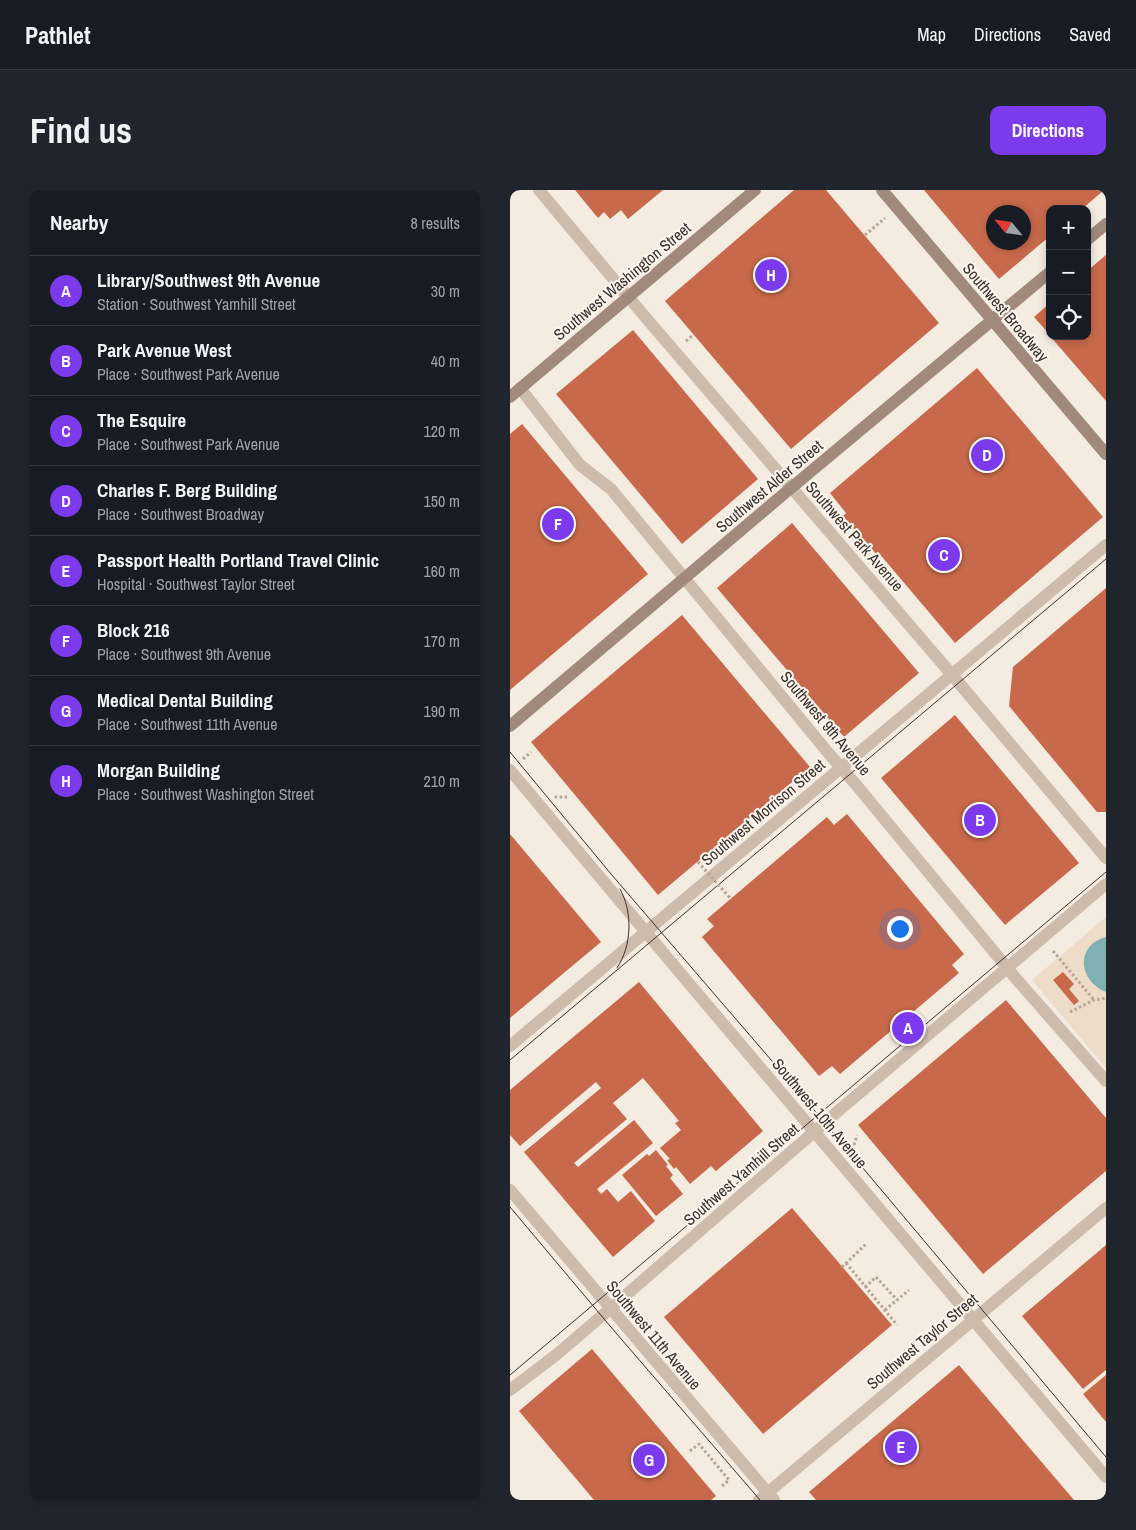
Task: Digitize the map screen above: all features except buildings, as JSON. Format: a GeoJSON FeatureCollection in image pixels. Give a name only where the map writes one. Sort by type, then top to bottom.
{"type":"FeatureCollection","features":[{"type":"Feature","properties":{"kind":"main road","name":"Southwest Washington Street"},"geometry":{"type":"LineString","coordinates":[[510,397],[755,190]]}},
{"type":"Feature","properties":{"kind":"main road","name":"Southwest Broadway"},"geometry":{"type":"LineString","coordinates":[[882,190],[1106,454]]}},
{"type":"Feature","properties":{"kind":"main road"},"geometry":{"type":"LineString","coordinates":[[1091,237],[1106,224]]}},
{"type":"Feature","properties":{"kind":"main road","name":"Southwest Alder Street"},"geometry":{"type":"LineString","coordinates":[[510,726],[1046,275]]}},
{"type":"Feature","properties":{"kind":"street","name":"Southwest Park Avenue"},"geometry":{"type":"LineString","coordinates":[[539,190],[1106,858]]}},
{"type":"Feature","properties":{"kind":"street","name":"Southwest 9th Avenue"},"geometry":{"type":"LineString","coordinates":[[520,388],[580,464],[610,489],[1007,968],[1106,1082]]}},
{"type":"Feature","properties":{"kind":"street","name":"Southwest Morrison Street"},"geometry":{"type":"LineString","coordinates":[[510,1046],[1106,545]]}},
{"type":"Feature","properties":{"kind":"street","name":"Southwest 10th Avenue"},"geometry":{"type":"LineString","coordinates":[[510,770],[1106,1477]]}},
{"type":"Feature","properties":{"kind":"street","name":"Southwest Yamhill Street"},"geometry":{"type":"LineString","coordinates":[[510,1390],[556,1355],[1106,884]]}},
{"type":"Feature","properties":{"kind":"street","name":"Southwest 11th Avenue"},"geometry":{"type":"LineString","coordinates":[[510,1190],[767,1498]]}},
{"type":"Feature","properties":{"kind":"street","name":"Southwest Taylor Street"},"geometry":{"type":"LineString","coordinates":[[767,1498],[1106,1208]]}},
{"type":"Feature","properties":{"kind":"path"},"geometry":{"type":"LineString","coordinates":[[865,235],[897,208]]}},
{"type":"Feature","properties":{"kind":"path"},"geometry":{"type":"LineString","coordinates":[[524,759],[531,752]]}},
{"type":"Feature","properties":{"kind":"path"},"geometry":{"type":"LineString","coordinates":[[698,862],[731,899]]}},
{"type":"Feature","properties":{"kind":"path"},"geometry":{"type":"LineString","coordinates":[[1053,952],[1094,1000]]}},
{"type":"Feature","properties":{"kind":"path"},"geometry":{"type":"LineString","coordinates":[[1070,1012],[1094,1000],[1106,998]]}},
{"type":"Feature","properties":{"kind":"path"},"geometry":{"type":"LineString","coordinates":[[854,1145],[857,1135]]}},
{"type":"Feature","properties":{"kind":"path"},"geometry":{"type":"LineString","coordinates":[[842,1267],[867,1243]]}},
{"type":"Feature","properties":{"kind":"path"},"geometry":{"type":"LineString","coordinates":[[846,1263],[897,1325]]}},
{"type":"Feature","properties":{"kind":"path"},"geometry":{"type":"LineString","coordinates":[[865,1287],[876,1277],[896,1300]]}},
{"type":"Feature","properties":{"kind":"path"},"geometry":{"type":"LineString","coordinates":[[885,1310],[909,1290]]}},
{"type":"Feature","properties":{"kind":"path"},"geometry":{"type":"LineString","coordinates":[[690,1451],[699,1444],[729,1480],[721,1486]]}},
{"type":"Feature","properties":{"kind":"shaded area"},"geometry":{"type":"Polygon","coordinates":[[[1106,917],[1106,1068],[1032,980],[1106,917]]]}},
{"type":"Feature","properties":{"kind":"water"},"geometry":{"type":"Polygon","coordinates":[[[1106,937],[1106,992],[1090,980],[1084,963],[1089,947],[1096,941],[1106,937]]]}},
{"type":"Feature","properties":{"kind":"tram line"},"geometry":{"type":"LineString","coordinates":[[510,1060],[1106,559]]}},
{"type":"Feature","properties":{"kind":"tram line"},"geometry":{"type":"LineString","coordinates":[[510,752],[611,874],[809,1104],[1106,1457]]}},
{"type":"Feature","properties":{"kind":"tram line"},"geometry":{"type":"LineString","coordinates":[[510,1375],[1106,872]]}},
{"type":"Feature","properties":{"kind":"tram line"},"geometry":{"type":"LineString","coordinates":[[617,968],[626,950],[629,929],[627,908],[620,889]]}},
{"type":"Feature","properties":{"kind":"tram line"},"geometry":{"type":"LineString","coordinates":[[510,1207],[760,1500]]}},
{"type":"Feature","properties":{"kind":"place","name":"Morgan Building"},"geometry":{"type":"Point","coordinates":[771,275]}},
{"type":"Feature","properties":{"kind":"place","name":"Charles F. Berg Building"},"geometry":{"type":"Point","coordinates":[987,455]}},
{"type":"Feature","properties":{"kind":"place","name":"Block 216"},"geometry":{"type":"Point","coordinates":[558,524]}},
{"type":"Feature","properties":{"kind":"place","name":"The Esquire"},"geometry":{"type":"Point","coordinates":[944,555]}},
{"type":"Feature","properties":{"kind":"place","name":"Park Avenue West"},"geometry":{"type":"Point","coordinates":[980,820]}},
{"type":"Feature","properties":{"kind":"place","name":"Library/Southwest 9th Avenue"},"geometry":{"type":"Point","coordinates":[908,1028]}},
{"type":"Feature","properties":{"kind":"place","name":"Passport Health Portland Travel Clinic"},"geometry":{"type":"Point","coordinates":[901,1447]}},
{"type":"Feature","properties":{"kind":"place","name":"Medical Dental Building"},"geometry":{"type":"Point","coordinates":[649,1460]}}]}
